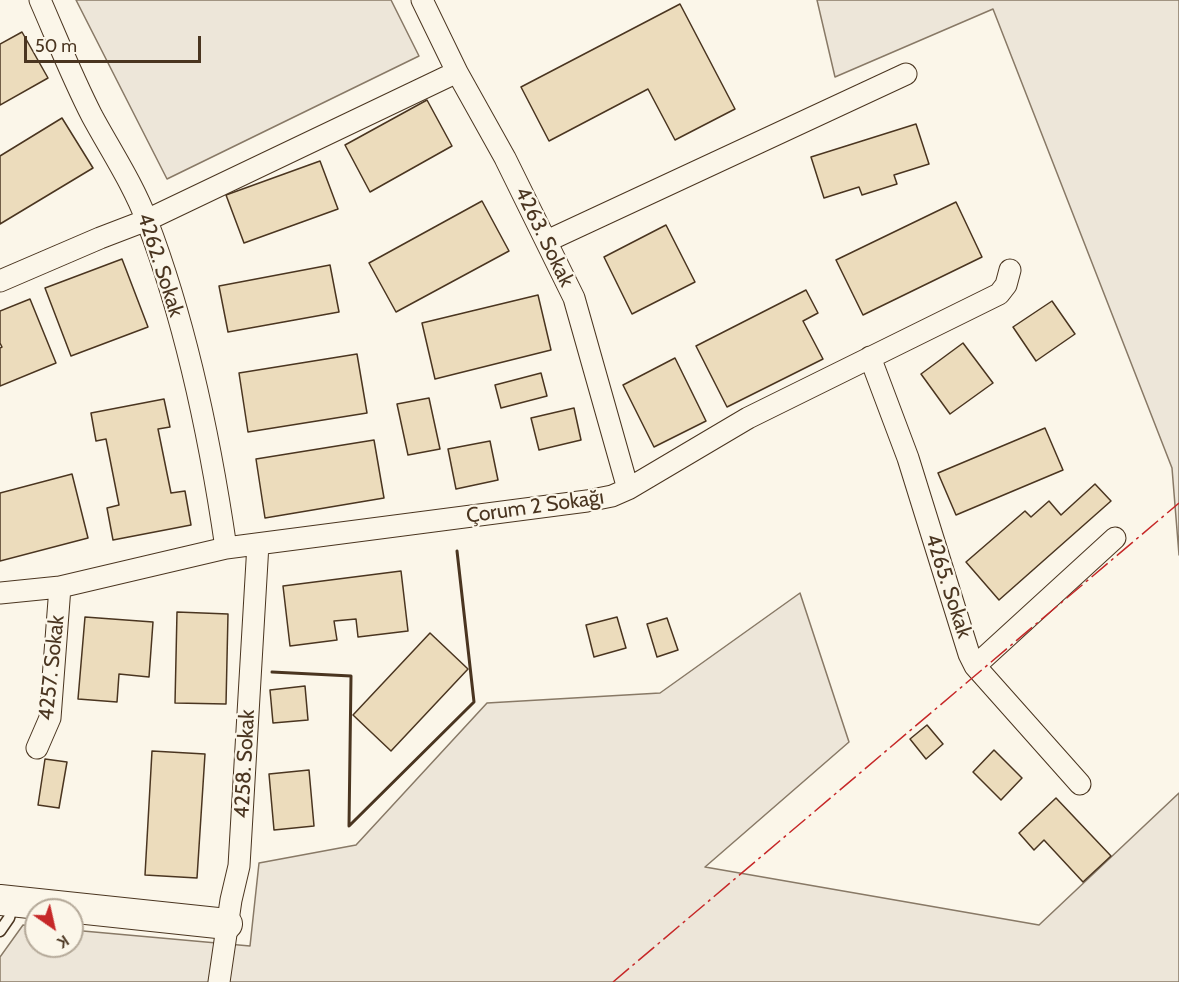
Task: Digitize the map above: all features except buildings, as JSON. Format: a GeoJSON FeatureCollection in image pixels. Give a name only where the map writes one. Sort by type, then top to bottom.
{"type":"FeatureCollection","features":[{"type":"Feature","properties":{"kind":"street","name":"4262. Sokak"},"geometry":{"type":"LineString","coordinates":[[40,0],[92,116],[126,173],[147,220],[184,336],[208,444],[226,549]]}},
{"type":"Feature","properties":{"kind":"street","name":"4263. Sokak"},"geometry":{"type":"LineString","coordinates":[[422,0],[456,72],[505,158],[574,298],[628,489]]}},
{"type":"Feature","properties":{"kind":"street"},"geometry":{"type":"LineString","coordinates":[[0,281],[147,220],[456,72]]}},
{"type":"Feature","properties":{"kind":"street"},"geometry":{"type":"LineString","coordinates":[[547,241],[906,74]]}},
{"type":"Feature","properties":{"kind":"street","name":"Çorum 2 Sokağı"},"geometry":{"type":"LineString","coordinates":[[0,593],[60,586],[226,549],[612,496],[628,489],[748,418],[999,294],[1006,285],[1010,270]]}},
{"type":"Feature","properties":{"kind":"street","name":"4265. Sokak"},"geometry":{"type":"LineString","coordinates":[[870,357],[908,458],[961,630],[975,666],[1080,784]]}},
{"type":"Feature","properties":{"kind":"street"},"geometry":{"type":"LineString","coordinates":[[975,666],[1115,538]]}},
{"type":"Feature","properties":{"kind":"street","name":"4258. Sokak"},"geometry":{"type":"LineString","coordinates":[[219,982],[227,924],[239,866],[258,544]]}},
{"type":"Feature","properties":{"kind":"street","name":"4257. Sokak"},"geometry":{"type":"LineString","coordinates":[[37,748],[50,718],[60,586]]}},
{"type":"Feature","properties":{"kind":"street"},"geometry":{"type":"LineString","coordinates":[[7,901],[227,924]]}},
{"type":"Feature","properties":{"kind":"lane"},"geometry":{"type":"LineString","coordinates":[[0,931],[9,918],[7,901]]}},
{"type":"Feature","properties":{"kind":"shaded area"},"geometry":{"type":"Polygon","coordinates":[[[76,0],[391,0],[419,56],[167,179],[76,0]]]}},
{"type":"Feature","properties":{"kind":"shaded area"},"geometry":{"type":"Polygon","coordinates":[[[817,0],[1179,0],[1179,555],[1172,468],[993,9],[835,77],[817,0]]]}},
{"type":"Feature","properties":{"kind":"shaded area"},"geometry":{"type":"Polygon","coordinates":[[[800,593],[849,742],[705,867],[1039,925],[1179,793],[1179,982],[0,982],[0,957],[23,925],[24,958],[84,958],[84,931],[250,946],[259,863],[356,845],[487,703],[660,693],[800,593]]]}},
{"type":"Feature","properties":{"kind":"wall"},"geometry":{"type":"LineString","coordinates":[[272,672],[351,676],[349,826],[474,702],[457,551]]}},
{"type":"Feature","properties":{"kind":"power"},"geometry":{"type":"LineString","coordinates":[[613,982],[1179,503]]}}]}
